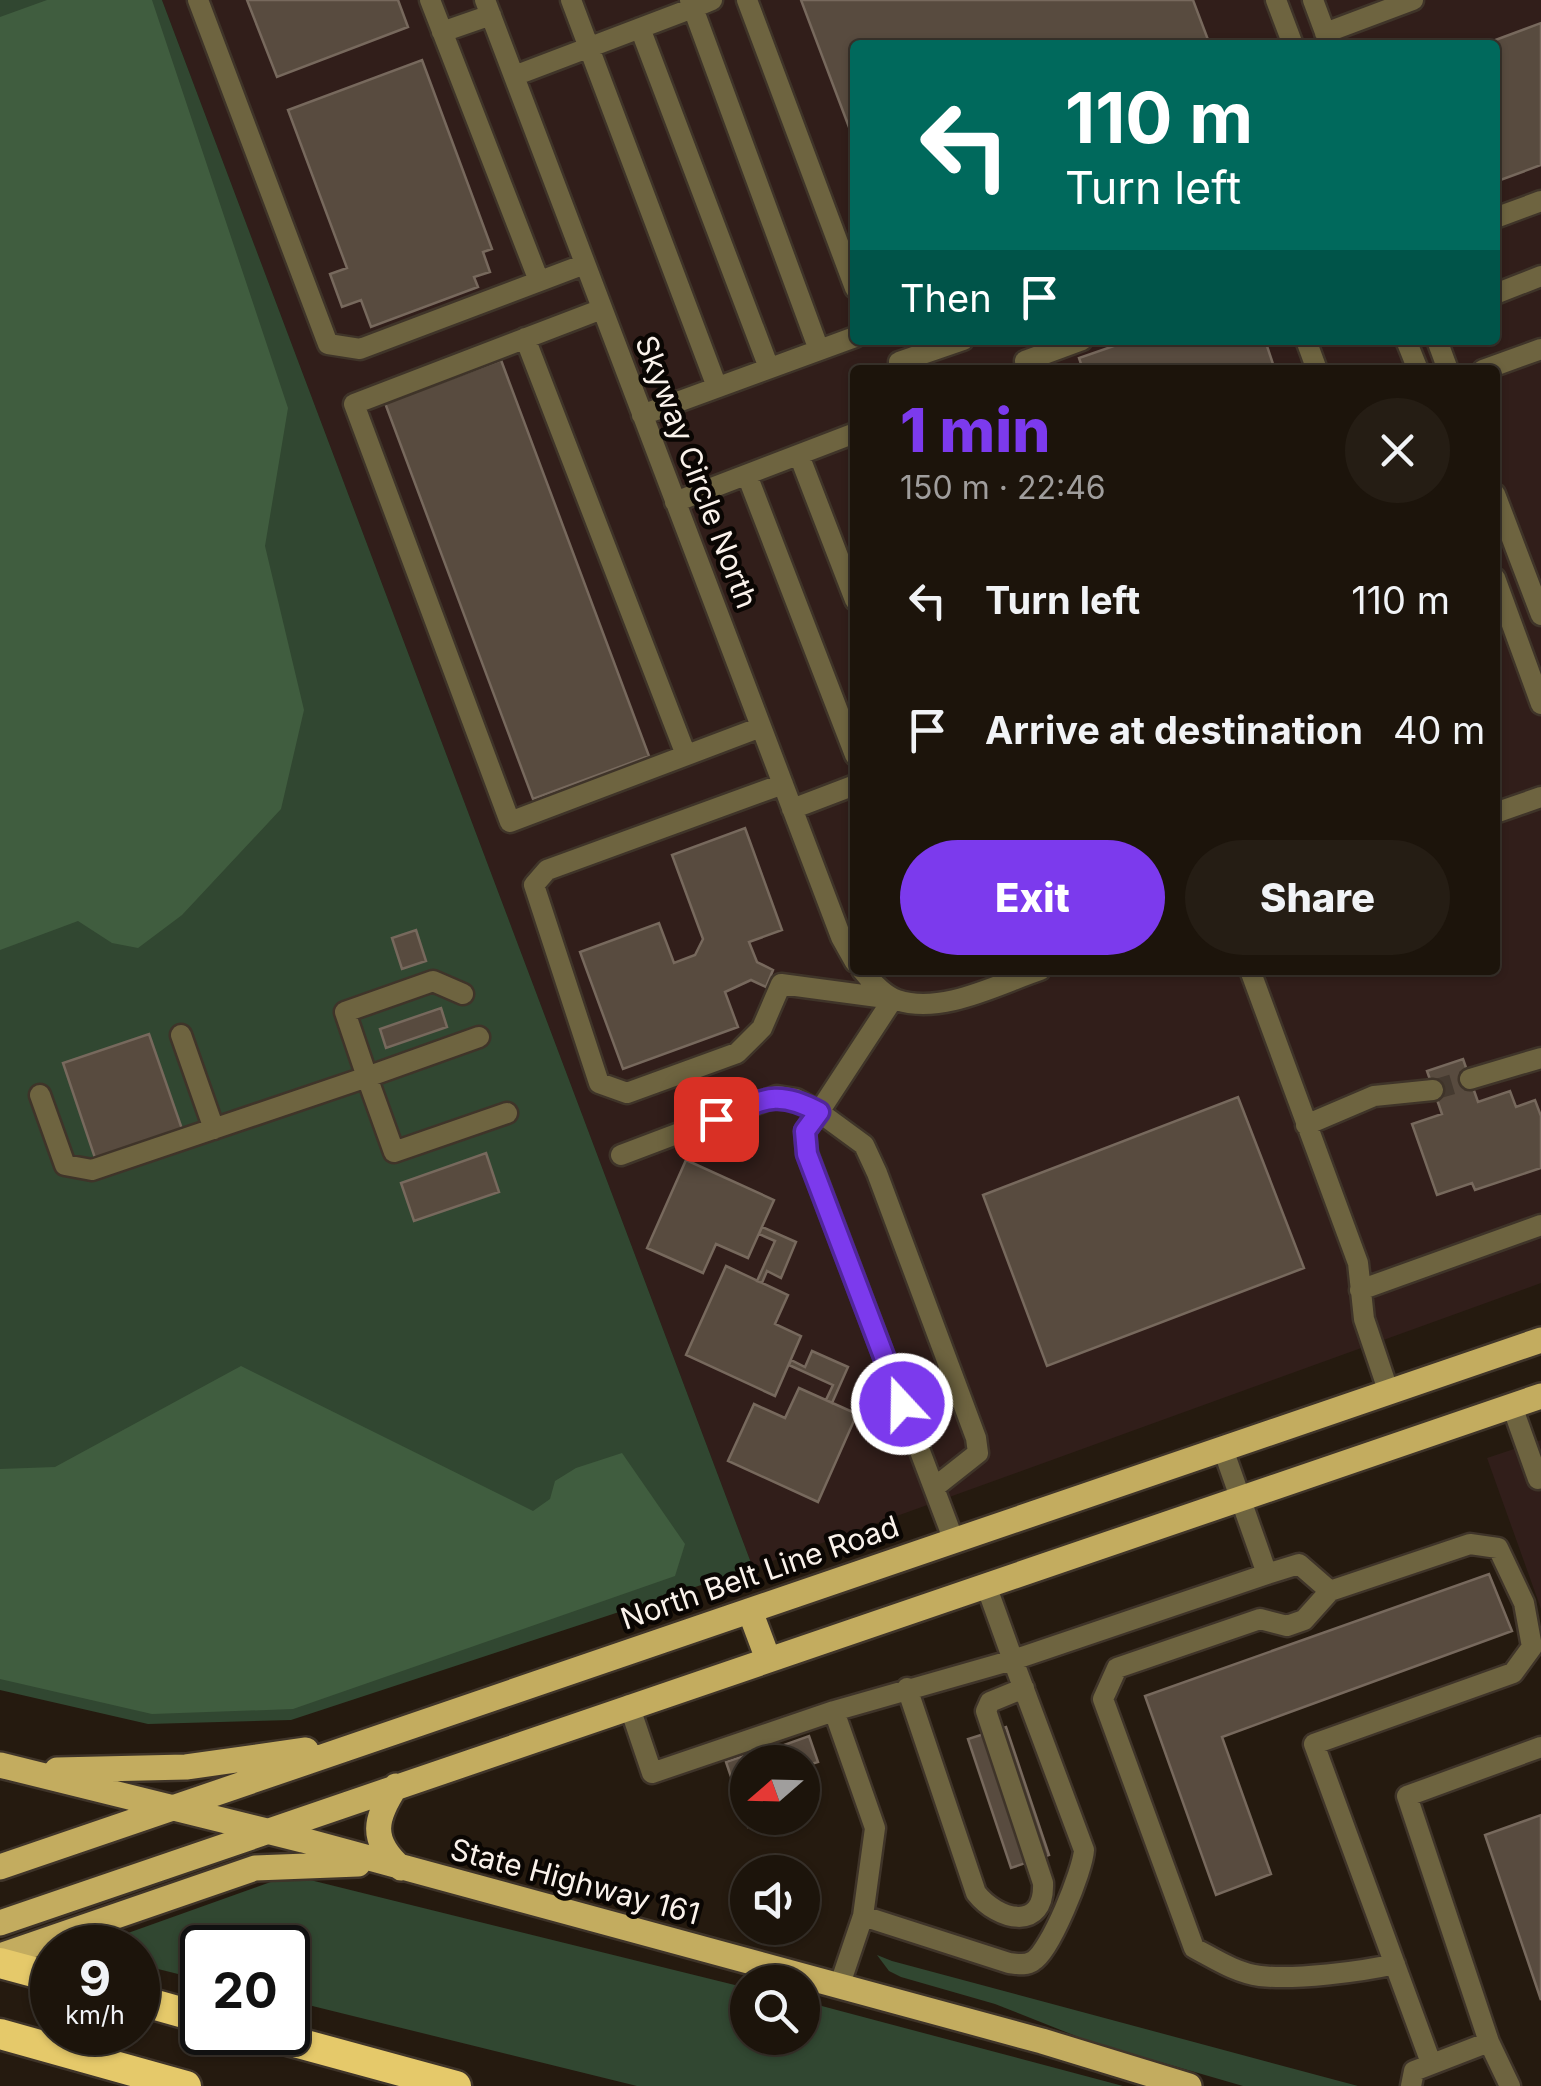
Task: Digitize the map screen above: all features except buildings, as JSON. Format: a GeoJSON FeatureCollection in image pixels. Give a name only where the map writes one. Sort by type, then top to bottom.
{"type":"FeatureCollection","features":[{"type":"Feature","properties":{"kind":"highway"},"geometry":{"type":"LineString","coordinates":[[0,1960],[30,1970]]}},
{"type":"Feature","properties":{"kind":"highway"},"geometry":{"type":"LineString","coordinates":[[0,2034],[186,2086]]}},
{"type":"Feature","properties":{"kind":"highway"},"geometry":{"type":"LineString","coordinates":[[310,2046],[456,2086]]}},
{"type":"Feature","properties":{"kind":"main road","name":"North Belt Line Road"},"geometry":{"type":"LineString","coordinates":[[6,1865],[1541,1340]]}},
{"type":"Feature","properties":{"kind":"main road"},"geometry":{"type":"LineString","coordinates":[[0,1923],[1541,1396]]}},
{"type":"Feature","properties":{"kind":"main road"},"geometry":{"type":"LineString","coordinates":[[750,1611],[768,1659]]}},
{"type":"Feature","properties":{"kind":"main road"},"geometry":{"type":"LineString","coordinates":[[8,1767],[186,1766],[365,1742]]}},
{"type":"Feature","properties":{"kind":"main road","name":"State Highway 161"},"geometry":{"type":"LineString","coordinates":[[8,1767],[175,1806],[1042,2041],[1189,2086]]}},
{"type":"Feature","properties":{"kind":"main road"},"geometry":{"type":"LineString","coordinates":[[0,1960],[269,1866],[392,1866],[378,1828],[383,1806],[396,1786]]}},
{"type":"Feature","properties":{"kind":"street"},"geometry":{"type":"LineString","coordinates":[[198,0],[328,344],[360,349],[585,264]]}},
{"type":"Feature","properties":{"kind":"street"},"geometry":{"type":"LineString","coordinates":[[430,0],[540,281]]}},
{"type":"Feature","properties":{"kind":"street"},"geometry":{"type":"LineString","coordinates":[[571,0],[717,387]]}},
{"type":"Feature","properties":{"kind":"street"},"geometry":{"type":"LineString","coordinates":[[747,0],[850,275]]}},
{"type":"Feature","properties":{"kind":"street"},"geometry":{"type":"LineString","coordinates":[[1276,0],[1292,40]]}},
{"type":"Feature","properties":{"kind":"street"},"geometry":{"type":"LineString","coordinates":[[1312,0],[1328,39],[1413,0]]}},
{"type":"Feature","properties":{"kind":"street"},"geometry":{"type":"LineString","coordinates":[[514,76],[698,3],[819,350]]}},
{"type":"Feature","properties":{"kind":"street"},"geometry":{"type":"LineString","coordinates":[[442,32],[488,7]]}},
{"type":"Feature","properties":{"kind":"street","name":"Skyway Circle North"},"geometry":{"type":"LineString","coordinates":[[488,7],[782,784],[850,953]]}},
{"type":"Feature","properties":{"kind":"street"},"geometry":{"type":"LineString","coordinates":[[640,28],[770,368]]}},
{"type":"Feature","properties":{"kind":"street"},"geometry":{"type":"LineString","coordinates":[[1500,216],[1541,201]]}},
{"type":"Feature","properties":{"kind":"street"},"geometry":{"type":"LineString","coordinates":[[1500,292],[1541,276]]}},
{"type":"Feature","properties":{"kind":"street"},"geometry":{"type":"LineString","coordinates":[[602,309],[354,404],[510,822],[761,727]]}},
{"type":"Feature","properties":{"kind":"street"},"geometry":{"type":"LineString","coordinates":[[525,338],[686,755]]}},
{"type":"Feature","properties":{"kind":"street"},"geometry":{"type":"LineString","coordinates":[[642,414],[850,339]]}},
{"type":"Feature","properties":{"kind":"street"},"geometry":{"type":"LineString","coordinates":[[901,365],[900,362],[949,345]]}},
{"type":"Feature","properties":{"kind":"street"},"geometry":{"type":"LineString","coordinates":[[1026,365],[1024,360],[1068,345]]}},
{"type":"Feature","properties":{"kind":"street"},"geometry":{"type":"LineString","coordinates":[[1498,365],[1541,349]]}},
{"type":"Feature","properties":{"kind":"street"},"geometry":{"type":"LineString","coordinates":[[675,502],[850,436]]}},
{"type":"Feature","properties":{"kind":"street"},"geometry":{"type":"LineString","coordinates":[[798,455],[850,587]]}},
{"type":"Feature","properties":{"kind":"street"},"geometry":{"type":"LineString","coordinates":[[747,475],[850,742]]}},
{"type":"Feature","properties":{"kind":"street"},"geometry":{"type":"LineString","coordinates":[[1500,507],[1541,615]]}},
{"type":"Feature","properties":{"kind":"street"},"geometry":{"type":"LineString","coordinates":[[1500,593],[1541,704]]}},
{"type":"Feature","properties":{"kind":"street"},"geometry":{"type":"LineString","coordinates":[[782,784],[548,870],[534,885],[599,1083],[627,1093],[737,1054],[762,1028],[781,984],[916,1004],[941,1002],[1001,976]]}},
{"type":"Feature","properties":{"kind":"street"},"geometry":{"type":"LineString","coordinates":[[792,809],[850,787]]}},
{"type":"Feature","properties":{"kind":"street"},"geometry":{"type":"LineString","coordinates":[[1500,811],[1541,797]]}},
{"type":"Feature","properties":{"kind":"street"},"geometry":{"type":"LineString","coordinates":[[867,975],[893,999]]}},
{"type":"Feature","properties":{"kind":"street"},"geometry":{"type":"LineString","coordinates":[[1252,975],[1358,1262],[1364,1319],[1389,1393]]}},
{"type":"Feature","properties":{"kind":"street"},"geometry":{"type":"LineString","coordinates":[[464,994],[433,981],[345,1012],[394,1152],[507,1113]]}},
{"type":"Feature","properties":{"kind":"street"},"geometry":{"type":"LineString","coordinates":[[893,999],[805,1131],[807,1154],[954,1541]]}},
{"type":"Feature","properties":{"kind":"street"},"geometry":{"type":"LineString","coordinates":[[180,1035],[214,1129]]}},
{"type":"Feature","properties":{"kind":"street"},"geometry":{"type":"LineString","coordinates":[[40,1095],[65,1165],[92,1170],[479,1037]]}},
{"type":"Feature","properties":{"kind":"street"},"geometry":{"type":"LineString","coordinates":[[1470,1078],[1541,1058]]}},
{"type":"Feature","properties":{"kind":"street"},"geometry":{"type":"LineString","coordinates":[[1306,1124],[1374,1096],[1434,1090]]}},
{"type":"Feature","properties":{"kind":"street"},"geometry":{"type":"LineString","coordinates":[[621,1155],[777,1096],[796,1099],[864,1145],[976,1438],[978,1453],[935,1487]]}},
{"type":"Feature","properties":{"kind":"street"},"geometry":{"type":"LineString","coordinates":[[1360,1290],[1541,1225]]}},
{"type":"Feature","properties":{"kind":"street"},"geometry":{"type":"LineString","coordinates":[[1512,1406],[1540,1481]]}},
{"type":"Feature","properties":{"kind":"street"},"geometry":{"type":"LineString","coordinates":[[1223,1449],[1267,1574]]}},
{"type":"Feature","properties":{"kind":"street"},"geometry":{"type":"LineString","coordinates":[[1394,1964],[1360,1972],[1260,1976],[1228,1966],[1194,1948],[1103,1700],[1117,1668],[1260,1619],[1287,1626],[1304,1620],[1330,1591],[1470,1544],[1498,1548],[1524,1603],[1532,1647],[1513,1673],[1314,1744],[1431,2064]]}},
{"type":"Feature","properties":{"kind":"street"},"geometry":{"type":"LineString","coordinates":[[629,1706],[652,1773],[834,1711],[1012,1660],[1300,1564],[1330,1591]]}},
{"type":"Feature","properties":{"kind":"street"},"geometry":{"type":"LineString","coordinates":[[863,1916],[1023,1965],[1042,1955],[1082,1870],[1084,1850],[986,1586]]}},
{"type":"Feature","properties":{"kind":"street"},"geometry":{"type":"LineString","coordinates":[[908,1688],[976,1893],[996,1910],[1024,1918],[1032,1915],[1044,1900],[1043,1883],[986,1711],[990,1702],[1024,1688]]}},
{"type":"Feature","properties":{"kind":"street"},"geometry":{"type":"LineString","coordinates":[[834,1711],[875,1828],[863,1916],[839,1987]]}},
{"type":"Feature","properties":{"kind":"street"},"geometry":{"type":"LineString","coordinates":[[1510,2086],[1489,2042],[1407,1796],[1541,1747]]}},
{"type":"Feature","properties":{"kind":"street"},"geometry":{"type":"LineString","coordinates":[[1043,1883],[1082,1870]]}},
{"type":"Feature","properties":{"kind":"street"},"geometry":{"type":"LineString","coordinates":[[1411,2086],[1414,2071],[1489,2042]]}},
{"type":"Feature","properties":{"kind":"shaded area"},"geometry":{"type":"Polygon","coordinates":[[[162,0],[1541,0],[1541,1283],[753,1568],[162,0]]]}},
{"type":"Feature","properties":{"kind":"shaded area"},"geometry":{"type":"Polygon","coordinates":[[[1541,1440],[1541,1609],[1487,1458],[1541,1440]]]}},
{"type":"Feature","properties":{"kind":"green space"},"geometry":{"type":"Polygon","coordinates":[[[0,0],[162,0],[753,1568],[291,1720],[148,1724],[0,1690],[0,0]]]}},
{"type":"Feature","properties":{"kind":"green space"},"geometry":{"type":"Polygon","coordinates":[[[47,0],[152,0],[288,408],[265,546],[304,710],[281,809],[182,915],[138,948],[112,943],[78,921],[0,950],[0,17],[47,0]]]}},
{"type":"Feature","properties":{"kind":"green space"},"geometry":{"type":"Polygon","coordinates":[[[241,1366],[533,1511],[550,1499],[555,1481],[576,1468],[622,1453],[685,1544],[675,1576],[293,1709],[152,1714],[0,1679],[0,1469],[55,1467],[241,1366]]]}},
{"type":"Feature","properties":{"kind":"green space"},"geometry":{"type":"Polygon","coordinates":[[[290,1875],[730,1984],[730,2055],[820,2055],[820,2006],[1123,2086],[637,2086],[310,2005],[310,1925],[180,1925],[180,1974],[160,1970],[160,1925],[150,1925],[290,1875]]]}},
{"type":"Feature","properties":{"kind":"green space"},"geometry":{"type":"Polygon","coordinates":[[[877,1955],[1358,2086],[1243,2086],[1091,2042],[995,2004],[901,1977],[889,1971],[877,1955]]]}},
{"type":"Feature","properties":{"kind":"tunnel"},"geometry":{"type":"LineString","coordinates":[[1433,1090],[1470,1079]]}},
{"type":"Feature","properties":{"kind":"route"},"geometry":{"type":"LineString","coordinates":[[716,1119],[777,1096],[796,1099],[819,1112],[805,1131],[807,1154],[902,1404]]}}]}
